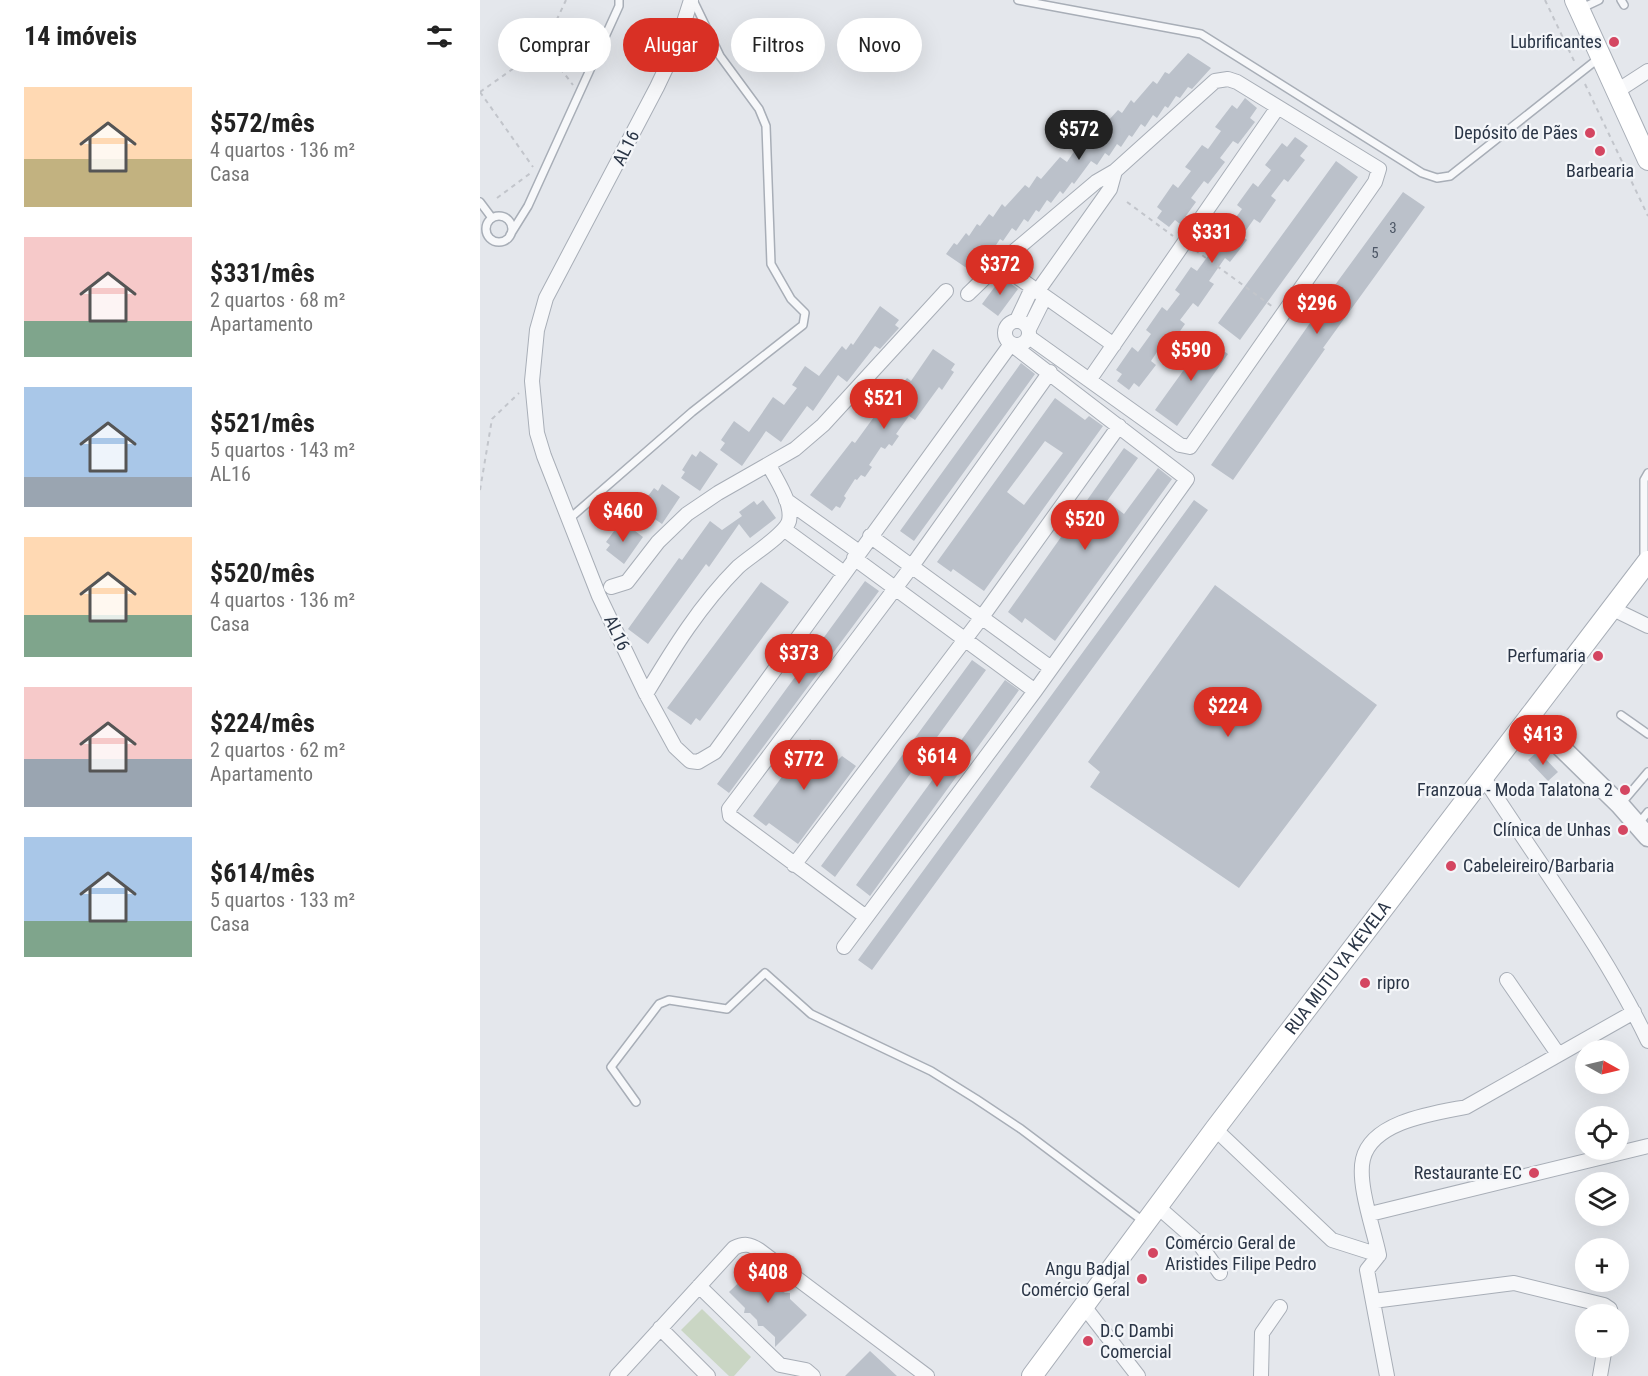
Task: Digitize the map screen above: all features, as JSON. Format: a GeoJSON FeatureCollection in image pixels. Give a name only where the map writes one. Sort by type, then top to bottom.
{"type":"FeatureCollection","features":[{"type":"Feature","properties":{"kind":"main road"},"geometry":{"type":"LineString","coordinates":[[1577,5],[1648,160]]}},
{"type":"Feature","properties":{"kind":"main road","name":"RUA MUTU YA KEVELA"},"geometry":{"type":"LineString","coordinates":[[1032,1376],[1215,1129],[1646,564]]}},
{"type":"Feature","properties":{"kind":"street","name":"AL16"},"geometry":{"type":"LineString","coordinates":[[691,1],[676,46],[657,87],[546,298],[537,330],[532,381],[537,433],[599,596],[646,694],[683,755],[698,762],[715,752],[1011,344]]}},
{"type":"Feature","properties":{"kind":"street"},"geometry":{"type":"LineString","coordinates":[[1617,91],[1648,71]]}},
{"type":"Feature","properties":{"kind":"street"},"geometry":{"type":"LineString","coordinates":[[844,947],[1187,482],[1186,476],[1011,344],[1005,338],[1005,330],[1009,323],[1025,329],[1180,445],[1190,447],[1380,173],[1374,164],[1238,82],[1228,79],[1215,81],[1115,171],[1095,182],[999,264],[968,294]]}},
{"type":"Feature","properties":{"kind":"street"},"geometry":{"type":"LineString","coordinates":[[1090,379],[1278,107]]}},
{"type":"Feature","properties":{"kind":"street"},"geometry":{"type":"LineString","coordinates":[[1011,344],[1021,345],[1038,292],[1110,189],[1115,171]]}},
{"type":"Feature","properties":{"kind":"street"},"geometry":{"type":"LineString","coordinates":[[999,264],[1114,345]]}},
{"type":"Feature","properties":{"kind":"street"},"geometry":{"type":"LineString","coordinates":[[611,586],[627,582],[658,542],[687,514],[718,493],[795,449],[823,425],[946,291]]}},
{"type":"Feature","properties":{"kind":"street"},"geometry":{"type":"LineString","coordinates":[[866,916],[730,816],[729,809],[912,566],[1050,372]]}},
{"type":"Feature","properties":{"kind":"street"},"geometry":{"type":"LineString","coordinates":[[794,865],[965,639],[1119,426]]}},
{"type":"Feature","properties":{"kind":"street"},"geometry":{"type":"LineString","coordinates":[[646,694],[681,637],[715,591],[745,560],[785,530],[789,514],[786,500],[769,465]]}},
{"type":"Feature","properties":{"kind":"street"},"geometry":{"type":"LineString","coordinates":[[786,500],[857,555],[895,588],[1035,691]]}},
{"type":"Feature","properties":{"kind":"street"},"geometry":{"type":"LineString","coordinates":[[785,530],[844,573]]}},
{"type":"Feature","properties":{"kind":"street"},"geometry":{"type":"LineString","coordinates":[[870,536],[1051,668]]}},
{"type":"Feature","properties":{"kind":"street"},"geometry":{"type":"LineString","coordinates":[[1613,609],[1648,626]]}},
{"type":"Feature","properties":{"kind":"street"},"geometry":{"type":"LineString","coordinates":[[1529,716],[1620,805],[1644,825]]}},
{"type":"Feature","properties":{"kind":"street"},"geometry":{"type":"LineString","coordinates":[[1484,778],[1570,903],[1634,1012],[1648,1041]]}},
{"type":"Feature","properties":{"kind":"street"},"geometry":{"type":"LineString","coordinates":[[1507,980],[1558,1054]]}},
{"type":"Feature","properties":{"kind":"street"},"geometry":{"type":"LineString","coordinates":[[1387,1376],[1367,1270],[1379,1255],[1364,1189],[1363,1159],[1366,1150],[1383,1132],[1437,1111],[1467,1107],[1634,1012]]}},
{"type":"Feature","properties":{"kind":"street"},"geometry":{"type":"LineString","coordinates":[[1215,1129],[1332,1240],[1379,1255]]}},
{"type":"Feature","properties":{"kind":"street"},"geometry":{"type":"LineString","coordinates":[[1371,1214],[1648,1146]]}},
{"type":"Feature","properties":{"kind":"street"},"geometry":{"type":"LineString","coordinates":[[1158,1207],[1198,1242],[1220,1274]]}},
{"type":"Feature","properties":{"kind":"street"},"geometry":{"type":"LineString","coordinates":[[616,1376],[734,1248],[742,1244],[751,1245],[927,1376]]}},
{"type":"Feature","properties":{"kind":"street"},"geometry":{"type":"LineString","coordinates":[[1373,1301],[1514,1283],[1600,1304]]}},
{"type":"Feature","properties":{"kind":"street"},"geometry":{"type":"LineString","coordinates":[[699,1286],[780,1365],[806,1370],[813,1376]]}},
{"type":"Feature","properties":{"kind":"street"},"geometry":{"type":"LineString","coordinates":[[1083,1305],[1138,1376]]}},
{"type":"Feature","properties":{"kind":"street"},"geometry":{"type":"LineString","coordinates":[[1261,1376],[1262,1333],[1280,1307]]}},
{"type":"Feature","properties":{"kind":"street"},"geometry":{"type":"LineString","coordinates":[[660,1328],[708,1376]]}},
{"type":"Feature","properties":{"kind":"street"},"geometry":{"type":"LineString","coordinates":[[1600,1376],[1603,1358]]}},
{"type":"Feature","properties":{"kind":"lane"},"geometry":{"type":"LineString","coordinates":[[488,237],[501,242],[510,235],[528,206],[619,6],[619,0]]}},
{"type":"Feature","properties":{"kind":"lane"},"geometry":{"type":"LineString","coordinates":[[1018,0],[1201,34],[1422,173],[1437,178],[1449,176],[1601,57]]}},
{"type":"Feature","properties":{"kind":"lane"},"geometry":{"type":"LineString","coordinates":[[1577,5],[1599,0]]}},
{"type":"Feature","properties":{"kind":"lane"},"geometry":{"type":"LineString","coordinates":[[569,519],[692,412],[803,325],[805,320],[804,313],[791,299],[771,264],[766,126],[759,109],[720,56],[691,1]]}},
{"type":"Feature","properties":{"kind":"lane"},"geometry":{"type":"LineString","coordinates":[[480,202],[492,219]]}},
{"type":"Feature","properties":{"kind":"lane"},"geometry":{"type":"LineString","coordinates":[[488,237],[487,225],[492,219],[500,217],[507,220],[511,227],[510,235]]}},
{"type":"Feature","properties":{"kind":"lane"},"geometry":{"type":"LineString","coordinates":[[480,243],[488,237]]}},
{"type":"Feature","properties":{"kind":"lane"},"geometry":{"type":"LineString","coordinates":[[1646,564],[1644,480],[1648,473]]}},
{"type":"Feature","properties":{"kind":"lane"},"geometry":{"type":"LineString","coordinates":[[1621,715],[1648,734]]}},
{"type":"Feature","properties":{"kind":"lane"},"geometry":{"type":"LineString","coordinates":[[1620,805],[1648,772]]}},
{"type":"Feature","properties":{"kind":"lane"},"geometry":{"type":"LineString","coordinates":[[636,1102],[611,1067],[659,1004],[669,1000],[727,1009],[765,973],[811,1014],[931,1071],[976,1099],[1030,1135],[1145,1223]]}},
{"type":"Feature","properties":{"kind":"path"},"geometry":{"type":"LineString","coordinates":[[558,18],[566,0]]}},
{"type":"Feature","properties":{"kind":"path"},"geometry":{"type":"LineString","coordinates":[[1545,0],[1648,216]]}},
{"type":"Feature","properties":{"kind":"path"},"geometry":{"type":"LineString","coordinates":[[508,72],[480,92],[535,170]]}},
{"type":"Feature","properties":{"kind":"path"},"geometry":{"type":"LineString","coordinates":[[563,72],[575,87]]}},
{"type":"Feature","properties":{"kind":"path"},"geometry":{"type":"LineString","coordinates":[[1127,202],[1180,241]]}},
{"type":"Feature","properties":{"kind":"path"},"geometry":{"type":"LineString","coordinates":[[1190,247],[1279,312]]}},
{"type":"Feature","properties":{"kind":"path"},"geometry":{"type":"LineString","coordinates":[[480,490],[492,419],[532,381]]}},
{"type":"Feature","properties":{"kind":"green space"},"geometry":{"type":"Polygon","coordinates":[[[702,1309],[751,1357],[734,1376],[729,1376],[681,1330],[702,1309]]]}},
{"type":"Feature","properties":{"kind":"building"},"geometry":{"type":"Polygon","coordinates":[[[1188,53],[1211,68],[1192,89],[1188,87],[1180,98],[1176,96],[1157,118],[1153,115],[1145,127],[1141,124],[1132,137],[1129,135],[1121,147],[1117,144],[1109,156],[1105,153],[1097,165],[1091,161],[1074,184],[1072,182],[1063,194],[1060,191],[1051,203],[1047,200],[1028,222],[1024,219],[1016,231],[1012,228],[1003,241],[1000,239],[992,251],[988,248],[980,260],[976,257],[968,269],[946,254],[966,233],[969,236],[977,224],[980,226],[989,214],[993,217],[1002,204],[1005,207],[1025,185],[1029,188],[1037,176],[1041,179],[1060,157],[1067,162],[1083,138],[1086,141],[1094,129],[1098,132],[1118,110],[1122,113],[1131,100],[1134,103],[1153,81],[1157,84],[1165,72],[1169,74],[1188,53]]]}},
{"type":"Feature","properties":{"kind":"building"},"geometry":{"type":"Polygon","coordinates":[[[1245,98],[1257,108],[1250,118],[1255,122],[1238,144],[1233,141],[1220,158],[1225,162],[1208,184],[1204,181],[1191,198],[1196,202],[1180,224],[1175,220],[1169,227],[1157,218],[1162,211],[1157,207],[1173,184],[1178,188],[1191,171],[1185,167],[1202,145],[1208,149],[1221,131],[1215,127],[1232,105],[1237,109],[1245,98]]]}},
{"type":"Feature","properties":{"kind":"building"},"geometry":{"type":"Polygon","coordinates":[[[1295,137],[1308,146],[1300,156],[1305,160],[1288,182],[1284,179],[1271,196],[1276,200],[1260,223],[1254,219],[1242,236],[1247,240],[1230,262],[1225,258],[1209,281],[1214,284],[1198,307],[1193,303],[1180,320],[1185,324],[1169,347],[1163,343],[1151,361],[1156,365],[1139,387],[1134,383],[1129,390],[1117,381],[1122,374],[1116,370],[1132,347],[1138,352],[1151,334],[1146,330],[1162,307],[1167,311],[1180,294],[1175,290],[1191,267],[1197,271],[1213,249],[1207,245],[1224,222],[1229,227],[1242,209],[1237,205],[1253,183],[1258,187],[1271,170],[1265,165],[1282,143],[1287,147],[1295,137]]]}},
{"type":"Feature","properties":{"kind":"building"},"geometry":{"type":"Polygon","coordinates":[[[1336,161],[1358,177],[1240,340],[1218,323],[1336,161]]]}},
{"type":"Feature","properties":{"kind":"building"},"geometry":{"type":"Polygon","coordinates":[[[1403,192],[1425,207],[1323,348],[1325,349],[1233,480],[1211,465],[1310,323],[1308,322],[1403,192]]]}},
{"type":"Feature","properties":{"kind":"building"},"geometry":{"type":"Polygon","coordinates":[[[1002,277],[1018,289],[998,316],[982,304],[1002,277]]]}},
{"type":"Feature","properties":{"kind":"building"},"geometry":{"type":"Polygon","coordinates":[[[880,306],[899,320],[895,325],[899,328],[880,349],[875,346],[847,382],[838,375],[813,411],[807,406],[781,442],[766,431],[742,466],[720,450],[725,443],[721,440],[734,421],[749,432],[773,397],[784,405],[797,388],[792,385],[805,366],[819,376],[842,346],[846,350],[851,343],[853,345],[880,306]]]}},
{"type":"Feature","properties":{"kind":"building"},"geometry":{"type":"Polygon","coordinates":[[[1206,339],[1228,354],[1177,426],[1155,410],[1206,339]]]}},
{"type":"Feature","properties":{"kind":"building"},"geometry":{"type":"Polygon","coordinates":[[[933,349],[955,364],[951,370],[954,372],[942,390],[939,387],[915,420],[909,416],[896,434],[899,436],[892,446],[889,444],[885,449],[881,447],[869,465],[872,467],[865,477],[861,475],[857,480],[855,479],[844,496],[846,498],[840,508],[836,506],[832,511],[810,495],[852,441],[855,443],[879,410],[882,412],[907,378],[911,381],[933,349]]]}},
{"type":"Feature","properties":{"kind":"building"},"geometry":{"type":"Polygon","coordinates":[[[1021,363],[1035,374],[914,541],[900,531],[1021,363]]]}},
{"type":"Feature","properties":{"kind":"building"},"geometry":{"type":"Polygon","coordinates":[[[1055,398],[1085,420],[1089,416],[1103,426],[984,591],[953,569],[951,572],[937,562],[1055,398]],[[1045,441],[1007,492],[1024,505],[1063,453],[1045,441]]]}},
{"type":"Feature","properties":{"kind":"building"},"geometry":{"type":"Polygon","coordinates":[[[1124,448],[1138,458],[1107,501],[1124,514],[1158,468],[1172,479],[1055,641],[1025,618],[1022,623],[1008,612],[1124,448]]]}},
{"type":"Feature","properties":{"kind":"building"},"geometry":{"type":"Polygon","coordinates":[[[700,451],[718,464],[700,491],[681,478],[685,472],[682,470],[692,454],[696,457],[700,451]]]}},
{"type":"Feature","properties":{"kind":"building"},"geometry":{"type":"Polygon","coordinates":[[[662,484],[680,497],[662,524],[643,511],[647,506],[643,503],[654,488],[658,491],[662,484]]]}},
{"type":"Feature","properties":{"kind":"building"},"geometry":{"type":"Polygon","coordinates":[[[763,500],[776,518],[750,538],[739,524],[709,567],[706,564],[648,644],[628,629],[679,558],[682,560],[710,521],[722,530],[742,516],[739,512],[754,501],[757,505],[763,500]]]}},
{"type":"Feature","properties":{"kind":"building"},"geometry":{"type":"Polygon","coordinates":[[[1194,500],[1208,510],[872,970],[858,960],[1194,500]]]}},
{"type":"Feature","properties":{"kind":"building"},"geometry":{"type":"Polygon","coordinates":[[[626,524],[643,537],[624,564],[606,550],[610,545],[606,542],[617,527],[621,530],[626,524]]]}},
{"type":"Feature","properties":{"kind":"building"},"geometry":{"type":"Polygon","coordinates":[[[865,581],[879,591],[729,793],[717,784],[865,581]]]}},
{"type":"Feature","properties":{"kind":"building"},"geometry":{"type":"Polygon","coordinates":[[[761,582],[789,602],[700,721],[696,718],[691,725],[667,708],[761,582]]]}},
{"type":"Feature","properties":{"kind":"building"},"geometry":{"type":"Polygon","coordinates":[[[1215,585],[1377,705],[1239,888],[1090,787],[1100,772],[1088,762],[1215,585]]]}},
{"type":"Feature","properties":{"kind":"building"},"geometry":{"type":"Polygon","coordinates":[[[972,660],[986,670],[835,877],[821,866],[972,660]]]}},
{"type":"Feature","properties":{"kind":"building"},"geometry":{"type":"Polygon","coordinates":[[[1005,680],[1019,690],[870,896],[856,885],[1005,680]]]}},
{"type":"Feature","properties":{"kind":"building"},"geometry":{"type":"Polygon","coordinates":[[[810,739],[838,760],[842,756],[856,766],[798,844],[769,823],[766,826],[753,816],[810,739]]]}},
{"type":"Feature","properties":{"kind":"building"},"geometry":{"type":"Polygon","coordinates":[[[1538,751],[1558,772],[1548,781],[1528,760],[1538,751]]]}},
{"type":"Feature","properties":{"kind":"building"},"geometry":{"type":"Polygon","coordinates":[[[759,1263],[763,1272],[772,1281],[778,1280],[777,1286],[785,1293],[790,1293],[790,1299],[807,1315],[775,1347],[775,1337],[763,1326],[758,1326],[757,1320],[750,1313],[744,1313],[745,1308],[729,1292],[759,1263]]]}},
{"type":"Feature","properties":{"kind":"building"},"geometry":{"type":"Polygon","coordinates":[[[870,1351],[897,1376],[845,1376],[870,1351]]]}},
{"type":"Feature","properties":{"kind":"place","name":"Lubrificantes"},"geometry":{"type":"Point","coordinates":[1614,42]}},
{"type":"Feature","properties":{"kind":"place","name":"Depósito de Pães"},"geometry":{"type":"Point","coordinates":[1590,133]}},
{"type":"Feature","properties":{"kind":"place","name":"Barbearia"},"geometry":{"type":"Point","coordinates":[1600,151]}},
{"type":"Feature","properties":{"kind":"place","name":"Perfumaria"},"geometry":{"type":"Point","coordinates":[1598,656]}},
{"type":"Feature","properties":{"kind":"place","name":"Franzoua - Moda Talatona 2"},"geometry":{"type":"Point","coordinates":[1625,790]}},
{"type":"Feature","properties":{"kind":"place","name":"Clínica de Unhas"},"geometry":{"type":"Point","coordinates":[1623,830]}},
{"type":"Feature","properties":{"kind":"place","name":"Cabeleireiro/Barbaria"},"geometry":{"type":"Point","coordinates":[1451,866]}},
{"type":"Feature","properties":{"kind":"place","name":"ripro"},"geometry":{"type":"Point","coordinates":[1365,983]}},
{"type":"Feature","properties":{"kind":"place","name":"Restaurante EC"},"geometry":{"type":"Point","coordinates":[1534,1173]}},
{"type":"Feature","properties":{"kind":"place","name":"Comércio Geral de Aristides Filipe Pedro"},"geometry":{"type":"Point","coordinates":[1153,1253]}},
{"type":"Feature","properties":{"kind":"place","name":"Angu Badjal Comércio Geral"},"geometry":{"type":"Point","coordinates":[1142,1279]}},
{"type":"Feature","properties":{"kind":"place","name":"D.C Dambi Comercial"},"geometry":{"type":"Point","coordinates":[1088,1341]}}]}
